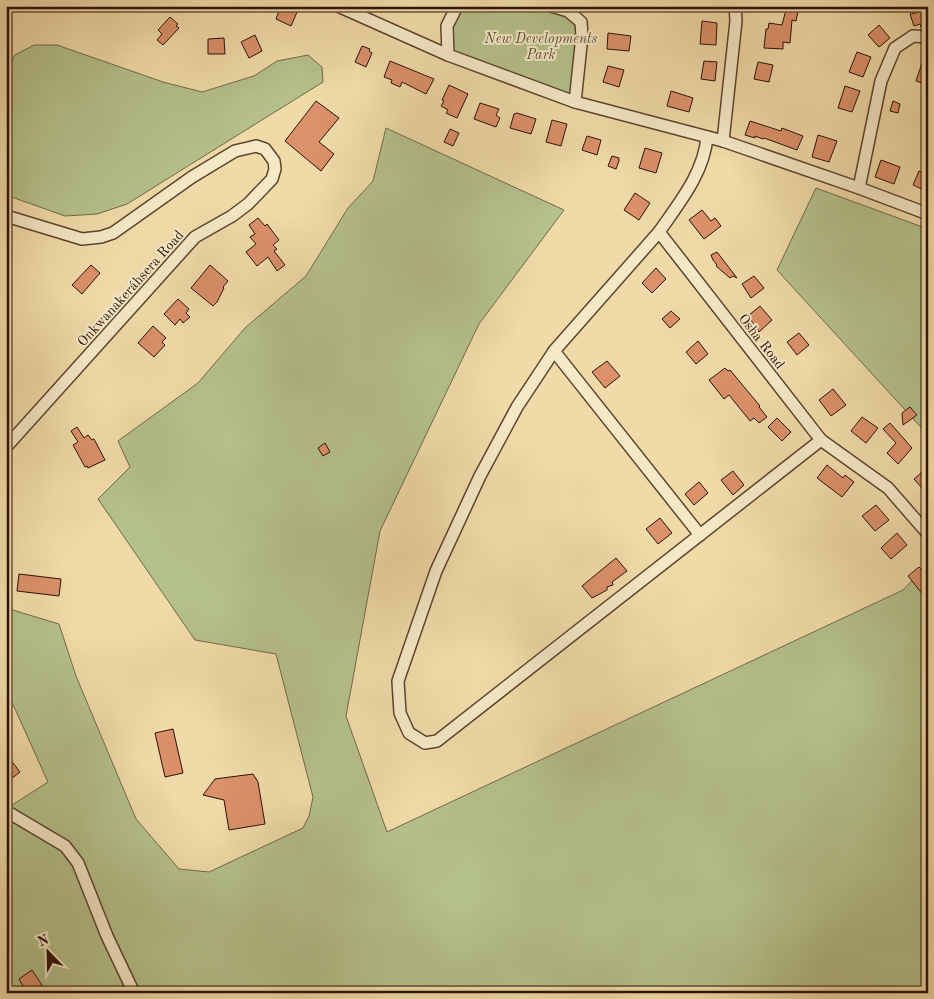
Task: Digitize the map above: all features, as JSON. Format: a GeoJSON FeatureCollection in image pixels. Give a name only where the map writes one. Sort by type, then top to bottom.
{"type":"FeatureCollection","features":[{"type":"Feature","properties":{"kind":"street"},"geometry":{"type":"LineString","coordinates":[[338,6],[448,54],[575,102],[723,141],[928,214]]}},
{"type":"Feature","properties":{"kind":"street"},"geometry":{"type":"LineString","coordinates":[[448,54],[447,26],[457,6]]}},
{"type":"Feature","properties":{"kind":"street"},"geometry":{"type":"LineString","coordinates":[[551,6],[568,11],[581,22],[582,36],[575,102]]}},
{"type":"Feature","properties":{"kind":"street"},"geometry":{"type":"LineString","coordinates":[[723,141],[736,21],[734,6]]}},
{"type":"Feature","properties":{"kind":"street"},"geometry":{"type":"LineString","coordinates":[[859,188],[881,81],[895,48],[913,36],[928,37]]}},
{"type":"Feature","properties":{"kind":"street"},"geometry":{"type":"LineString","coordinates":[[707,137],[706,152],[689,189],[659,232],[554,351],[518,407],[485,467],[436,571],[398,681],[400,713],[409,733],[425,744],[437,741],[821,440]]}},
{"type":"Feature","properties":{"kind":"street","name":"Onkwanakeráhsera Road"},"geometry":{"type":"LineString","coordinates":[[6,216],[82,239],[96,238],[113,233],[192,177],[234,151],[256,146],[265,149],[274,161],[275,170],[272,179],[248,204],[232,216],[195,237],[6,447]]}},
{"type":"Feature","properties":{"kind":"street","name":"Osha Road"},"geometry":{"type":"LineString","coordinates":[[659,232],[821,440],[888,488],[928,534]]}},
{"type":"Feature","properties":{"kind":"street"},"geometry":{"type":"LineString","coordinates":[[554,351],[700,535]]}},
{"type":"Feature","properties":{"kind":"street"},"geometry":{"type":"LineString","coordinates":[[6,811],[65,846],[78,863],[134,993]]}},
{"type":"Feature","properties":{"kind":"green space","name":"New Developments Park"},"geometry":{"type":"Polygon","coordinates":[[[457,6],[551,6],[581,22],[575,102],[448,55],[447,26],[457,6]]]}},
{"type":"Feature","properties":{"kind":"green space"},"geometry":{"type":"Polygon","coordinates":[[[34,45],[57,45],[163,82],[202,92],[254,76],[277,61],[308,55],[322,67],[323,82],[127,204],[97,214],[65,216],[6,195],[6,72],[15,55],[34,45]]]}},
{"type":"Feature","properties":{"kind":"green space"},"geometry":{"type":"Polygon","coordinates":[[[386,128],[564,210],[479,324],[380,531],[346,716],[387,832],[903,590],[928,564],[928,993],[6,993],[6,809],[48,782],[6,689],[6,608],[59,624],[76,676],[136,819],[179,869],[209,872],[303,828],[309,816],[313,797],[276,654],[195,640],[98,499],[130,467],[118,441],[198,383],[245,328],[306,276],[348,208],[373,181],[386,128]]]}},
{"type":"Feature","properties":{"kind":"green space"},"geometry":{"type":"Polygon","coordinates":[[[816,188],[928,229],[928,435],[777,270],[816,188]]]}},
{"type":"Feature","properties":{"kind":"building"},"geometry":{"type":"Polygon","coordinates":[[[281,6],[290,6],[298,10],[291,26],[276,19],[281,6]]]}},
{"type":"Feature","properties":{"kind":"building"},"geometry":{"type":"Polygon","coordinates":[[[787,6],[793,6],[792,10],[798,11],[796,21],[792,20],[790,43],[783,42],[783,49],[764,48],[766,29],[768,29],[769,23],[782,25],[787,6]]]}},
{"type":"Feature","properties":{"kind":"building"},"geometry":{"type":"Polygon","coordinates":[[[928,10],[928,24],[921,27],[920,24],[914,26],[910,14],[928,10]]]}},
{"type":"Feature","properties":{"kind":"building"},"geometry":{"type":"Polygon","coordinates":[[[170,17],[178,24],[176,26],[179,28],[163,45],[157,40],[162,34],[158,30],[170,17]]]}},
{"type":"Feature","properties":{"kind":"building"},"geometry":{"type":"Polygon","coordinates":[[[702,21],[717,23],[716,45],[700,44],[702,21]]]}},
{"type":"Feature","properties":{"kind":"building"},"geometry":{"type":"Polygon","coordinates":[[[879,25],[890,38],[879,47],[868,35],[879,25]]]}},
{"type":"Feature","properties":{"kind":"building"},"geometry":{"type":"Polygon","coordinates":[[[608,33],[631,36],[629,51],[607,49],[608,33]]]}},
{"type":"Feature","properties":{"kind":"building"},"geometry":{"type":"Polygon","coordinates":[[[255,35],[262,51],[249,58],[241,42],[255,35]]]}},
{"type":"Feature","properties":{"kind":"building"},"geometry":{"type":"Polygon","coordinates":[[[224,38],[225,54],[208,54],[208,39],[224,38]]]}},
{"type":"Feature","properties":{"kind":"building"},"geometry":{"type":"Polygon","coordinates":[[[362,46],[370,49],[369,51],[372,53],[366,67],[355,62],[362,46]]]}},
{"type":"Feature","properties":{"kind":"building"},"geometry":{"type":"Polygon","coordinates":[[[926,51],[928,51],[928,85],[916,81],[926,51]]]}},
{"type":"Feature","properties":{"kind":"building"},"geometry":{"type":"Polygon","coordinates":[[[857,52],[871,57],[863,77],[849,72],[857,52]]]}},
{"type":"Feature","properties":{"kind":"building"},"geometry":{"type":"Polygon","coordinates":[[[390,61],[434,79],[426,94],[402,82],[400,87],[391,83],[392,80],[384,77],[390,61]]]}},
{"type":"Feature","properties":{"kind":"building"},"geometry":{"type":"Polygon","coordinates":[[[704,61],[717,62],[715,81],[701,79],[704,61]]]}},
{"type":"Feature","properties":{"kind":"building"},"geometry":{"type":"Polygon","coordinates":[[[758,62],[773,65],[769,82],[754,79],[758,62]]]}},
{"type":"Feature","properties":{"kind":"building"},"geometry":{"type":"Polygon","coordinates":[[[608,66],[624,70],[619,87],[603,82],[608,66]]]}},
{"type":"Feature","properties":{"kind":"building"},"geometry":{"type":"Polygon","coordinates":[[[449,85],[468,94],[457,118],[446,113],[448,110],[441,106],[449,85]]]}},
{"type":"Feature","properties":{"kind":"building"},"geometry":{"type":"Polygon","coordinates":[[[845,86],[860,91],[852,112],[838,108],[845,86]]]}},
{"type":"Feature","properties":{"kind":"building"},"geometry":{"type":"Polygon","coordinates":[[[671,91],[693,98],[689,112],[667,106],[671,91]]]}},
{"type":"Feature","properties":{"kind":"building"},"geometry":{"type":"Polygon","coordinates":[[[316,101],[339,118],[319,142],[334,154],[321,171],[285,141],[316,101]]]}},
{"type":"Feature","properties":{"kind":"building"},"geometry":{"type":"Polygon","coordinates":[[[893,101],[900,104],[898,113],[890,111],[893,101]]]}},
{"type":"Feature","properties":{"kind":"building"},"geometry":{"type":"Polygon","coordinates":[[[480,103],[499,109],[496,115],[500,118],[496,127],[474,119],[480,103]]]}},
{"type":"Feature","properties":{"kind":"building"},"geometry":{"type":"Polygon","coordinates":[[[517,113],[536,119],[531,134],[510,128],[514,114],[517,113]]]}},
{"type":"Feature","properties":{"kind":"building"},"geometry":{"type":"Polygon","coordinates":[[[552,120],[567,124],[561,146],[546,142],[552,120]]]}},
{"type":"Feature","properties":{"kind":"building"},"geometry":{"type":"Polygon","coordinates":[[[750,121],[781,131],[782,128],[803,136],[797,150],[764,138],[745,135],[750,121]]]}},
{"type":"Feature","properties":{"kind":"building"},"geometry":{"type":"Polygon","coordinates":[[[450,129],[459,133],[453,146],[444,142],[450,129]]]}},
{"type":"Feature","properties":{"kind":"building"},"geometry":{"type":"Polygon","coordinates":[[[818,135],[837,141],[829,162],[812,157],[818,135]]]}},
{"type":"Feature","properties":{"kind":"building"},"geometry":{"type":"Polygon","coordinates":[[[587,136],[601,140],[597,155],[582,150],[587,136]]]}},
{"type":"Feature","properties":{"kind":"building"},"geometry":{"type":"Polygon","coordinates":[[[645,148],[662,153],[656,173],[639,168],[645,148]]]}},
{"type":"Feature","properties":{"kind":"building"},"geometry":{"type":"Polygon","coordinates":[[[612,156],[619,158],[616,169],[608,166],[612,156]]]}},
{"type":"Feature","properties":{"kind":"building"},"geometry":{"type":"Polygon","coordinates":[[[881,160],[900,167],[894,184],[875,177],[881,160]]]}},
{"type":"Feature","properties":{"kind":"building"},"geometry":{"type":"Polygon","coordinates":[[[919,171],[928,175],[928,192],[913,185],[919,171]]]}},
{"type":"Feature","properties":{"kind":"building"},"geometry":{"type":"Polygon","coordinates":[[[635,193],[650,203],[639,220],[624,210],[635,193]]]}},
{"type":"Feature","properties":{"kind":"building"},"geometry":{"type":"Polygon","coordinates":[[[702,210],[711,221],[715,218],[721,226],[704,239],[689,220],[702,210]]]}},
{"type":"Feature","properties":{"kind":"building"},"geometry":{"type":"Polygon","coordinates":[[[258,218],[265,226],[267,224],[279,240],[273,245],[277,249],[274,251],[285,265],[277,271],[268,257],[257,266],[246,252],[256,244],[250,237],[255,234],[249,225],[258,218]]]}},
{"type":"Feature","properties":{"kind":"building"},"geometry":{"type":"Polygon","coordinates":[[[717,252],[737,278],[733,276],[730,278],[716,266],[711,255],[717,252]]]}},
{"type":"Feature","properties":{"kind":"building"},"geometry":{"type":"Polygon","coordinates":[[[91,265],[100,273],[82,294],[72,285],[91,265]]]}},
{"type":"Feature","properties":{"kind":"building"},"geometry":{"type":"Polygon","coordinates":[[[210,265],[228,281],[213,306],[191,288],[210,265]]]}},
{"type":"Feature","properties":{"kind":"building"},"geometry":{"type":"Polygon","coordinates":[[[656,268],[666,279],[652,293],[642,283],[656,268]]]}},
{"type":"Feature","properties":{"kind":"building"},"geometry":{"type":"Polygon","coordinates":[[[754,276],[764,288],[751,298],[742,284],[754,276]]]}},
{"type":"Feature","properties":{"kind":"building"},"geometry":{"type":"Polygon","coordinates":[[[178,299],[189,309],[186,313],[190,317],[183,323],[180,319],[175,325],[164,314],[178,299]]]}},
{"type":"Feature","properties":{"kind":"building"},"geometry":{"type":"Polygon","coordinates":[[[760,306],[772,320],[759,332],[748,316],[760,306]]]}},
{"type":"Feature","properties":{"kind":"building"},"geometry":{"type":"Polygon","coordinates":[[[671,311],[680,319],[670,328],[662,319],[671,311]]]}},
{"type":"Feature","properties":{"kind":"building"},"geometry":{"type":"Polygon","coordinates":[[[153,326],[166,338],[162,342],[165,345],[154,357],[138,343],[153,326]]]}},
{"type":"Feature","properties":{"kind":"building"},"geometry":{"type":"Polygon","coordinates":[[[799,333],[809,345],[797,355],[787,342],[799,333]]]}},
{"type":"Feature","properties":{"kind":"building"},"geometry":{"type":"Polygon","coordinates":[[[698,341],[708,354],[696,364],[686,352],[698,341]]]}},
{"type":"Feature","properties":{"kind":"building"},"geometry":{"type":"Polygon","coordinates":[[[607,361],[620,376],[605,388],[592,372],[607,361]]]}},
{"type":"Feature","properties":{"kind":"building"},"geometry":{"type":"Polygon","coordinates":[[[725,368],[728,371],[730,370],[767,417],[759,423],[754,418],[750,421],[729,395],[724,399],[709,380],[725,368]]]}},
{"type":"Feature","properties":{"kind":"building"},"geometry":{"type":"Polygon","coordinates":[[[833,389],[846,405],[831,416],[819,400],[833,389]]]}},
{"type":"Feature","properties":{"kind":"building"},"geometry":{"type":"Polygon","coordinates":[[[910,407],[917,415],[903,425],[902,413],[910,407]]]}},
{"type":"Feature","properties":{"kind":"building"},"geometry":{"type":"Polygon","coordinates":[[[862,417],[878,428],[866,443],[851,431],[862,417]]]}},
{"type":"Feature","properties":{"kind":"building"},"geometry":{"type":"Polygon","coordinates":[[[777,418],[791,432],[782,441],[768,427],[777,418]]]}},
{"type":"Feature","properties":{"kind":"building"},"geometry":{"type":"Polygon","coordinates":[[[890,423],[912,448],[898,464],[887,453],[896,443],[883,429],[890,423]]]}},
{"type":"Feature","properties":{"kind":"building"},"geometry":{"type":"Polygon","coordinates":[[[77,427],[84,438],[88,435],[92,440],[94,439],[105,460],[88,468],[87,466],[85,467],[73,445],[78,442],[71,431],[77,427]]]}},
{"type":"Feature","properties":{"kind":"building"},"geometry":{"type":"Polygon","coordinates":[[[325,443],[330,452],[323,456],[318,448],[325,443]]]}},
{"type":"Feature","properties":{"kind":"building"},"geometry":{"type":"Polygon","coordinates":[[[827,465],[843,478],[845,475],[854,482],[842,497],[817,478],[827,465]]]}},
{"type":"Feature","properties":{"kind":"building"},"geometry":{"type":"Polygon","coordinates":[[[928,467],[928,495],[914,479],[928,467]]]}},
{"type":"Feature","properties":{"kind":"building"},"geometry":{"type":"Polygon","coordinates":[[[733,471],[744,485],[733,495],[721,480],[733,471]]]}},
{"type":"Feature","properties":{"kind":"building"},"geometry":{"type":"Polygon","coordinates":[[[699,482],[708,493],[694,505],[685,494],[699,482]]]}},
{"type":"Feature","properties":{"kind":"building"},"geometry":{"type":"Polygon","coordinates":[[[876,505],[889,520],[875,531],[862,516],[876,505]]]}},
{"type":"Feature","properties":{"kind":"building"},"geometry":{"type":"Polygon","coordinates":[[[660,518],[672,533],[658,544],[646,529],[660,518]]]}},
{"type":"Feature","properties":{"kind":"building"},"geometry":{"type":"Polygon","coordinates":[[[897,533],[907,545],[891,559],[881,548],[897,533]]]}},
{"type":"Feature","properties":{"kind":"building"},"geometry":{"type":"Polygon","coordinates":[[[616,558],[627,571],[612,582],[613,585],[607,587],[607,590],[592,598],[582,586],[616,558]]]}},
{"type":"Feature","properties":{"kind":"building"},"geometry":{"type":"Polygon","coordinates":[[[919,567],[928,579],[928,601],[908,576],[919,567]]]}},
{"type":"Feature","properties":{"kind":"building"},"geometry":{"type":"Polygon","coordinates":[[[19,574],[61,579],[59,596],[17,591],[19,574]]]}},
{"type":"Feature","properties":{"kind":"building"},"geometry":{"type":"Polygon","coordinates":[[[173,729],[183,773],[165,777],[155,733],[173,729]]]}},
{"type":"Feature","properties":{"kind":"building"},"geometry":{"type":"Polygon","coordinates":[[[6,754],[20,772],[6,783],[6,754]]]}},
{"type":"Feature","properties":{"kind":"building"},"geometry":{"type":"Polygon","coordinates":[[[253,774],[258,782],[265,824],[229,830],[224,800],[203,795],[215,779],[253,774]]]}},
{"type":"Feature","properties":{"kind":"building"},"geometry":{"type":"Polygon","coordinates":[[[32,970],[42,985],[29,993],[19,979],[32,970]]]}}]}
